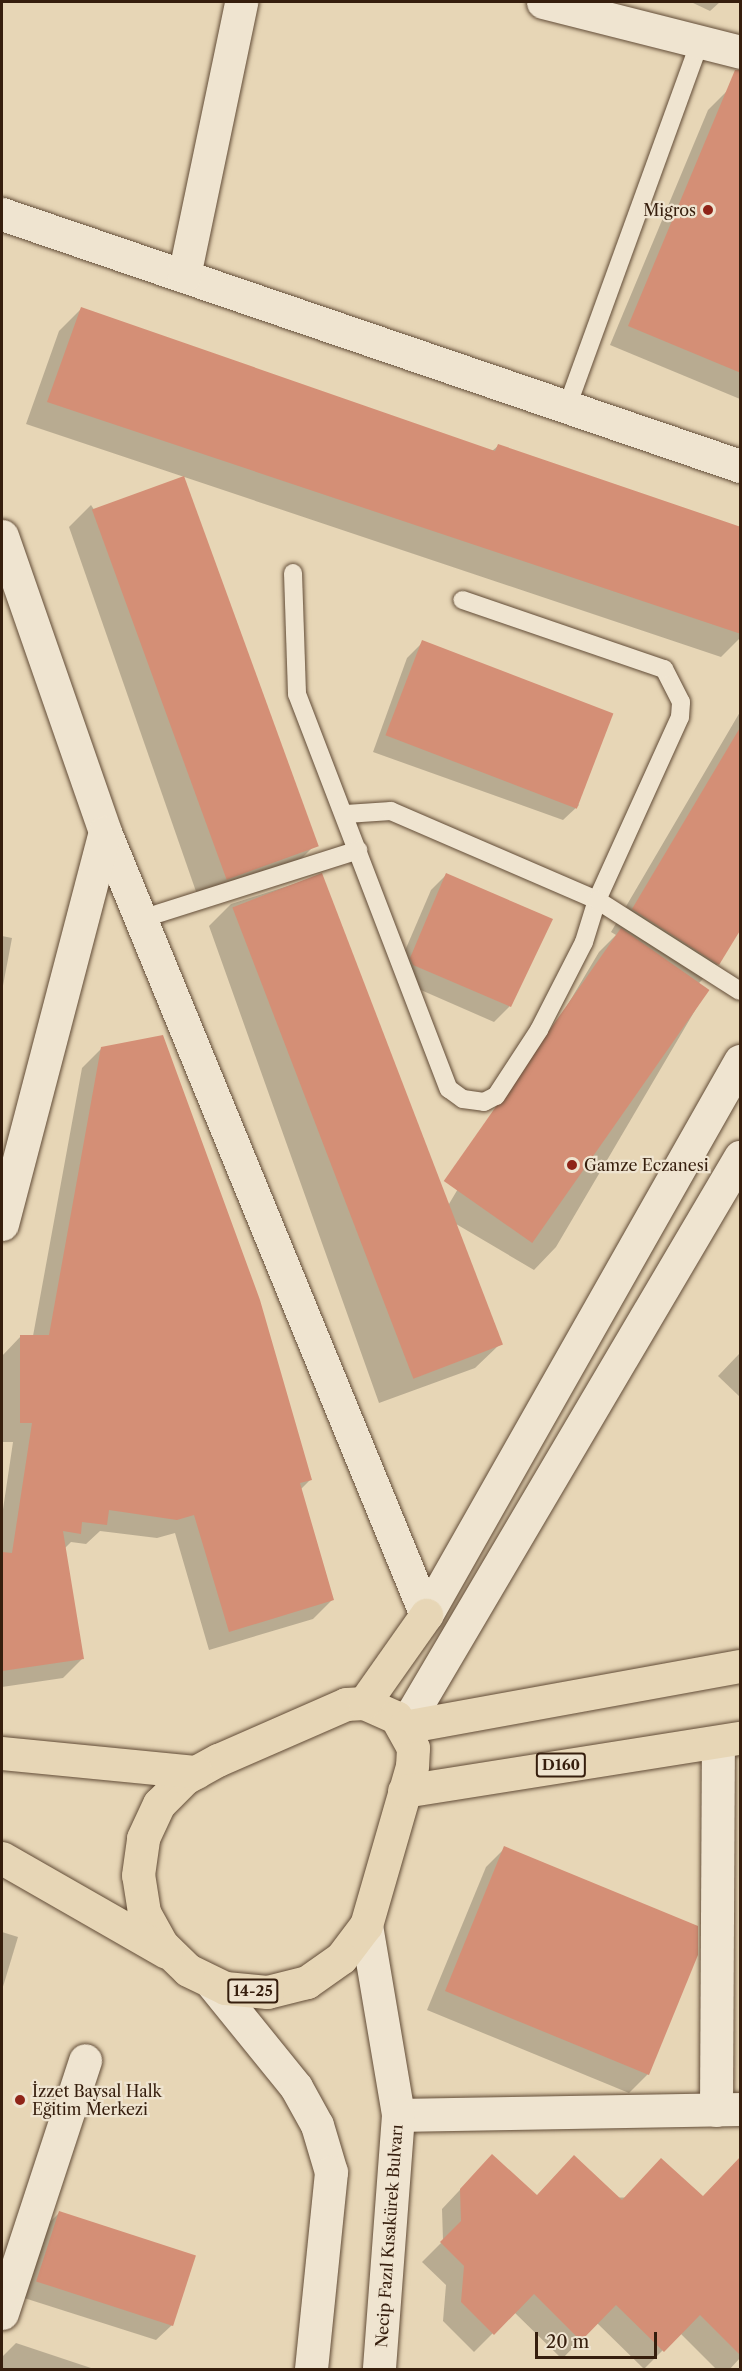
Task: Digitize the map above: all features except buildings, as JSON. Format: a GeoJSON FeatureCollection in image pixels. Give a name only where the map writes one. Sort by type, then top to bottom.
{"type":"FeatureCollection","features":[{"type":"Feature","properties":{"kind":"main road"},"geometry":{"type":"LineString","coordinates":[[426,1616],[364,1703],[381,1707],[404,1727],[741,1666]]}},
{"type":"Feature","properties":{"kind":"main road","name":"14-25"},"geometry":{"type":"LineString","coordinates":[[174,1957],[144,1912],[138,1875],[143,1838],[159,1804],[196,1772],[346,1704],[364,1703]]}},
{"type":"Feature","properties":{"kind":"main road","name":"14-25"},"geometry":{"type":"LineString","coordinates":[[2,1858],[174,1957],[211,1982],[267,1992],[307,1982],[341,1958],[366,1925],[404,1791],[413,1748],[404,1727]]}},
{"type":"Feature","properties":{"kind":"main road","name":"D160"},"geometry":{"type":"LineString","coordinates":[[404,1791],[730,1740]]}},
{"type":"Feature","properties":{"kind":"main road","name":"14-25"},"geometry":{"type":"LineString","coordinates":[[2,1754],[196,1772]]}},
{"type":"Feature","properties":{"kind":"street"},"geometry":{"type":"LineString","coordinates":[[184,276],[241,2]]}},
{"type":"Feature","properties":{"kind":"street"},"geometry":{"type":"LineString","coordinates":[[543,2],[741,52]]}},
{"type":"Feature","properties":{"kind":"street"},"geometry":{"type":"LineString","coordinates":[[2,214],[741,466]]}},
{"type":"Feature","properties":{"kind":"street"},"geometry":{"type":"LineString","coordinates":[[4,553],[105,832],[426,1616]]}},
{"type":"Feature","properties":{"kind":"street"},"geometry":{"type":"LineString","coordinates":[[2,1224],[105,832]]}},
{"type":"Feature","properties":{"kind":"street"},"geometry":{"type":"LineString","coordinates":[[426,1616],[741,1061]]}},
{"type":"Feature","properties":{"kind":"street"},"geometry":{"type":"LineString","coordinates":[[404,1727],[741,1157]]}},
{"type":"Feature","properties":{"kind":"street"},"geometry":{"type":"LineString","coordinates":[[398,2115],[728,2109],[730,1740]]}},
{"type":"Feature","properties":{"kind":"street","name":"Necip Fazıl Kısakürek Bulvarı"},"geometry":{"type":"LineString","coordinates":[[366,1925],[398,2115],[380,2370]]}},
{"type":"Feature","properties":{"kind":"street"},"geometry":{"type":"LineString","coordinates":[[211,1982],[296,2088],[317,2125],[331,2172],[311,2370]]}},
{"type":"Feature","properties":{"kind":"street"},"geometry":{"type":"LineString","coordinates":[[2,2313],[86,2060]]}},
{"type":"Feature","properties":{"kind":"lane"},"geometry":{"type":"LineString","coordinates":[[567,407],[700,42]]}},
{"type":"Feature","properties":{"kind":"lane"},"geometry":{"type":"LineString","coordinates":[[293,573],[297,694],[346,814],[449,1089],[471,1102],[496,1096],[539,1030],[584,942],[597,900],[680,717],[678,689],[664,669],[462,600]]}},
{"type":"Feature","properties":{"kind":"lane"},"geometry":{"type":"LineString","coordinates":[[346,814],[391,811],[597,900],[741,991]]}},
{"type":"Feature","properties":{"kind":"lane"},"geometry":{"type":"LineString","coordinates":[[141,919],[358,850]]}},
{"type":"Feature","properties":{"kind":"place","name":"Migros"},"geometry":{"type":"Point","coordinates":[708,210]}},
{"type":"Feature","properties":{"kind":"place","name":"Gamze Eczanesi"},"geometry":{"type":"Point","coordinates":[572,1165]}},
{"type":"Feature","properties":{"kind":"place","name":"İzzet Baysal Halk Eğitim Merkezi"},"geometry":{"type":"Point","coordinates":[20,2100]}}]}
